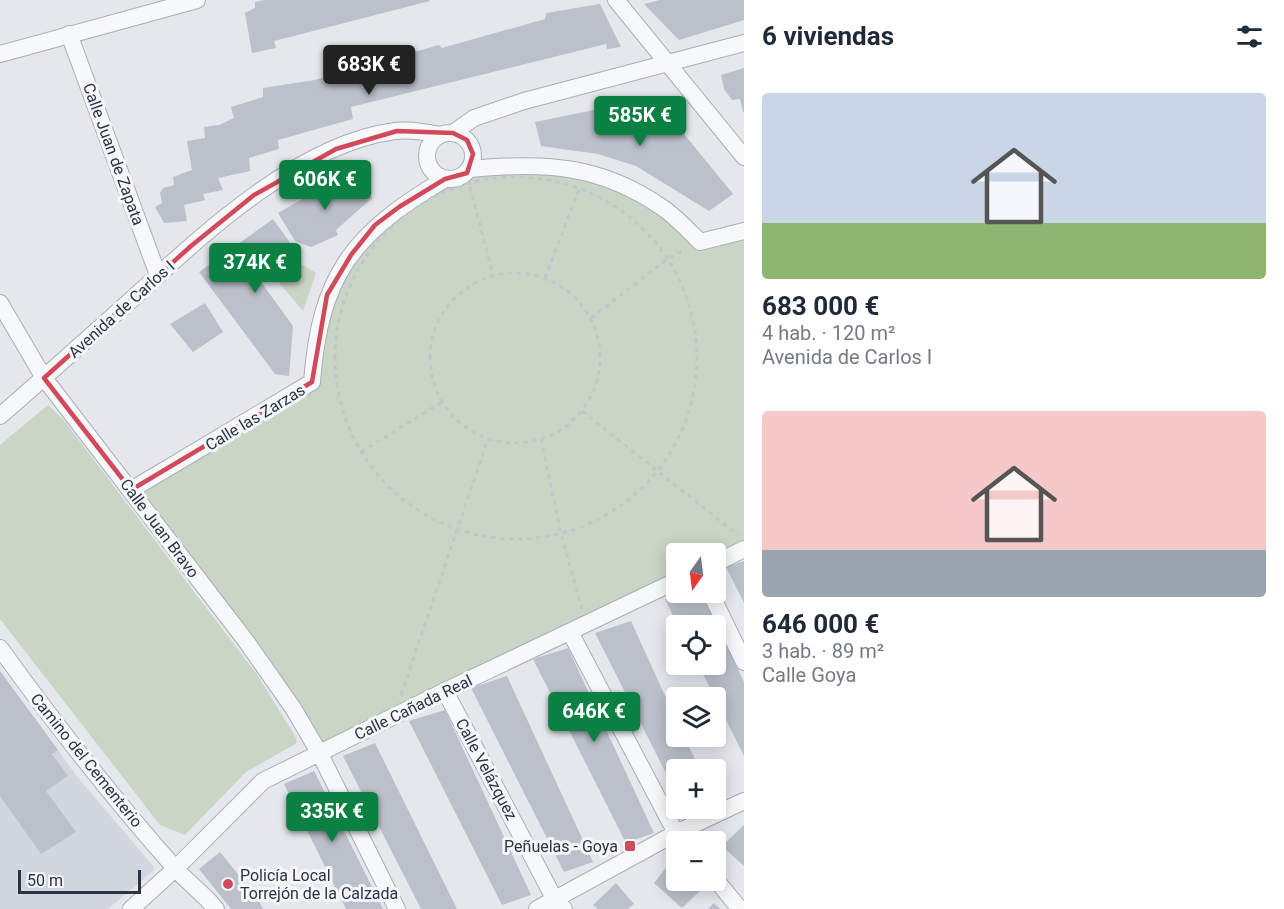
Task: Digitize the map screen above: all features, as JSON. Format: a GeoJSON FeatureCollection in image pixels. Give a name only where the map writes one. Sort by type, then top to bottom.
{"type":"FeatureCollection","features":[{"type":"Feature","properties":{"kind":"street"},"geometry":{"type":"LineString","coordinates":[[0,54],[197,0]]}},
{"type":"Feature","properties":{"kind":"street"},"geometry":{"type":"LineString","coordinates":[[616,0],[744,157]]}},
{"type":"Feature","properties":{"kind":"street","name":"Calle Juan de Zapata"},"geometry":{"type":"LineString","coordinates":[[69,34],[159,274]]}},
{"type":"Feature","properties":{"kind":"street"},"geometry":{"type":"LineString","coordinates":[[744,43],[493,111],[474,118],[429,144],[426,159],[432,172],[445,179],[456,179],[521,164],[554,165],[584,172],[628,187],[664,208],[700,242],[744,231]]}},
{"type":"Feature","properties":{"kind":"street","name":"Avenida de Carlos I"},"geometry":{"type":"LineString","coordinates":[[0,416],[159,274],[254,195],[336,149],[397,130],[447,134]]}},
{"type":"Feature","properties":{"kind":"street"},"geometry":{"type":"LineString","coordinates":[[447,134],[461,135],[471,147],[473,162],[469,176]]}},
{"type":"Feature","properties":{"kind":"street","name":"Calle las Zarzas"},"geometry":{"type":"LineString","coordinates":[[131,490],[312,382],[317,342],[327,295],[351,255],[375,225],[445,179]]}},
{"type":"Feature","properties":{"kind":"street","name":"Calle Juan Bravo"},"geometry":{"type":"LineString","coordinates":[[0,303],[44,378],[275,681],[320,754],[397,909]]}},
{"type":"Feature","properties":{"kind":"street"},"geometry":{"type":"LineString","coordinates":[[726,558],[744,549]]}},
{"type":"Feature","properties":{"kind":"street","name":"Calle Cañada Real"},"geometry":{"type":"LineString","coordinates":[[131,909],[175,869],[252,789],[263,781],[666,586]]}},
{"type":"Feature","properties":{"kind":"street"},"geometry":{"type":"LineString","coordinates":[[715,603],[744,662]]}},
{"type":"Feature","properties":{"kind":"street"},"geometry":{"type":"LineString","coordinates":[[570,632],[677,831]]}},
{"type":"Feature","properties":{"kind":"street","name":"Camino del Cementerio"},"geometry":{"type":"LineString","coordinates":[[0,648],[33,694],[175,869],[204,894],[216,909]]}},
{"type":"Feature","properties":{"kind":"street","name":"Calle Velázquez"},"geometry":{"type":"LineString","coordinates":[[446,691],[560,904]]}},
{"type":"Feature","properties":{"kind":"street"},"geometry":{"type":"LineString","coordinates":[[691,831],[744,801]]}},
{"type":"Feature","properties":{"kind":"street"},"geometry":{"type":"LineString","coordinates":[[537,909],[560,904],[666,845]]}},
{"type":"Feature","properties":{"kind":"street"},"geometry":{"type":"LineString","coordinates":[[725,891],[740,909]]}},
{"type":"Feature","properties":{"kind":"path"},"geometry":{"type":"LineString","coordinates":[[469,176],[493,275]]}},
{"type":"Feature","properties":{"kind":"path"},"geometry":{"type":"LineString","coordinates":[[469,176],[540,179],[579,189],[628,213],[651,233],[669,258],[693,319],[698,368],[688,417],[660,471],[619,508],[561,534],[495,538],[435,519],[402,500],[361,452],[331,380],[330,341],[336,310],[350,280],[372,249],[408,216],[469,176]]}},
{"type":"Feature","properties":{"kind":"path"},"geometry":{"type":"LineString","coordinates":[[545,278],[579,189]]}},
{"type":"Feature","properties":{"kind":"path"},"geometry":{"type":"LineString","coordinates":[[591,318],[669,258],[700,242]]}},
{"type":"Feature","properties":{"kind":"path"},"geometry":{"type":"LineString","coordinates":[[519,272],[545,278],[571,294],[591,318],[599,341],[600,366],[594,390],[582,411],[564,428],[541,439],[514,443],[488,439],[470,430],[454,418],[442,402],[432,378],[429,352],[435,326],[455,297],[469,286],[493,275],[519,272]]}},
{"type":"Feature","properties":{"kind":"path"},"geometry":{"type":"LineString","coordinates":[[361,452],[442,402]]}},
{"type":"Feature","properties":{"kind":"path"},"geometry":{"type":"LineString","coordinates":[[582,411],[744,540]]}},
{"type":"Feature","properties":{"kind":"path"},"geometry":{"type":"LineString","coordinates":[[393,717],[488,439]]}},
{"type":"Feature","properties":{"kind":"path"},"geometry":{"type":"LineString","coordinates":[[541,439],[561,534],[586,625]]}},
{"type":"Feature","properties":{"kind":"highlighted area"},"geometry":{"type":"Polygon","coordinates":[[[397,131],[453,133],[467,140],[473,154],[467,173],[445,179],[399,207],[375,225],[351,255],[327,295],[312,382],[131,490],[44,378],[191,246],[254,195],[294,170],[336,149],[397,131]]]}},
{"type":"Feature","properties":{"kind":"shaded area"},"geometry":{"type":"Polygon","coordinates":[[[0,671],[79,779],[154,867],[154,870],[108,909],[0,909],[0,671]]]}},
{"type":"Feature","properties":{"kind":"green space"},"geometry":{"type":"Polygon","coordinates":[[[521,164],[628,187],[700,241],[744,231],[744,549],[726,558],[726,543],[666,543],[666,587],[320,754],[131,490],[312,382],[314,361],[351,255],[452,180],[467,173],[521,164]]]}},
{"type":"Feature","properties":{"kind":"green space"},"geometry":{"type":"Polygon","coordinates":[[[296,261],[316,273],[303,311],[272,274],[296,261]]]}},
{"type":"Feature","properties":{"kind":"green space"},"geometry":{"type":"Polygon","coordinates":[[[48,405],[62,418],[258,676],[296,738],[297,743],[246,772],[185,835],[160,825],[0,619],[0,445],[48,405]]]}},
{"type":"Feature","properties":{"kind":"building"},"geometry":{"type":"Polygon","coordinates":[[[265,0],[430,1],[274,41],[276,48],[252,53],[245,13],[255,8],[255,2],[265,0]]]}},
{"type":"Feature","properties":{"kind":"building"},"geometry":{"type":"Polygon","coordinates":[[[660,0],[744,0],[744,20],[679,40],[644,4],[660,0]]]}},
{"type":"Feature","properties":{"kind":"building"},"geometry":{"type":"Polygon","coordinates":[[[600,4],[621,47],[607,49],[606,44],[351,107],[353,119],[278,140],[279,149],[249,158],[250,171],[218,178],[223,190],[203,194],[205,200],[184,205],[187,221],[164,223],[155,207],[162,203],[160,193],[163,188],[174,185],[173,177],[192,170],[187,141],[205,138],[204,127],[219,125],[234,118],[231,107],[263,97],[263,88],[315,80],[439,45],[442,48],[545,19],[546,13],[600,4]]]}},
{"type":"Feature","properties":{"kind":"building"},"geometry":{"type":"Polygon","coordinates":[[[744,68],[743,112],[740,99],[732,100],[724,89],[721,75],[744,68]]]}},
{"type":"Feature","properties":{"kind":"building"},"geometry":{"type":"Polygon","coordinates":[[[648,99],[658,102],[733,194],[709,211],[636,166],[598,154],[541,146],[535,122],[648,99]]]}},
{"type":"Feature","properties":{"kind":"building"},"geometry":{"type":"Polygon","coordinates":[[[362,176],[372,198],[336,230],[338,235],[311,247],[295,241],[278,213],[331,183],[362,176]]]}},
{"type":"Feature","properties":{"kind":"building"},"geometry":{"type":"Polygon","coordinates":[[[273,219],[291,244],[282,249],[286,256],[259,279],[254,274],[246,279],[252,287],[261,282],[293,326],[289,376],[275,374],[199,272],[273,219]]]}},
{"type":"Feature","properties":{"kind":"building"},"geometry":{"type":"Polygon","coordinates":[[[205,303],[223,332],[193,352],[170,324],[205,303]]]}},
{"type":"Feature","properties":{"kind":"building"},"geometry":{"type":"Polygon","coordinates":[[[744,561],[744,603],[726,567],[744,561]]]}},
{"type":"Feature","properties":{"kind":"building"},"geometry":{"type":"Polygon","coordinates":[[[667,603],[707,603],[713,615],[673,615],[667,603]]]}},
{"type":"Feature","properties":{"kind":"building"},"geometry":{"type":"Polygon","coordinates":[[[631,621],[666,698],[666,747],[689,747],[695,759],[666,759],[666,773],[595,633],[631,621]]]}},
{"type":"Feature","properties":{"kind":"building"},"geometry":{"type":"Polygon","coordinates":[[[726,643],[744,682],[744,756],[726,720],[726,687],[710,687],[704,675],[726,675],[726,643]]]}},
{"type":"Feature","properties":{"kind":"building"},"geometry":{"type":"Polygon","coordinates":[[[568,648],[654,833],[626,843],[533,659],[568,648]]]}},
{"type":"Feature","properties":{"kind":"building"},"geometry":{"type":"Polygon","coordinates":[[[0,671],[58,750],[52,754],[68,776],[46,791],[76,832],[41,854],[0,796],[0,671]]]}},
{"type":"Feature","properties":{"kind":"building"},"geometry":{"type":"Polygon","coordinates":[[[507,676],[593,862],[564,872],[471,688],[507,676]]]}},
{"type":"Feature","properties":{"kind":"building"},"geometry":{"type":"Polygon","coordinates":[[[445,710],[531,895],[502,905],[409,721],[445,710]]]}},
{"type":"Feature","properties":{"kind":"building"},"geometry":{"type":"Polygon","coordinates":[[[375,743],[457,909],[421,909],[343,756],[375,743]]]}},
{"type":"Feature","properties":{"kind":"building"},"geometry":{"type":"Polygon","coordinates":[[[314,771],[383,909],[346,909],[284,784],[314,771]]]}},
{"type":"Feature","properties":{"kind":"building"},"geometry":{"type":"Polygon","coordinates":[[[744,825],[744,866],[726,850],[726,842],[744,825]]]}},
{"type":"Feature","properties":{"kind":"building","name":"Policía Local Torrejón de la Calzada"},"geometry":{"type":"Polygon","coordinates":[[[220,852],[258,899],[263,909],[231,909],[199,869],[220,852]]]}},
{"type":"Feature","properties":{"kind":"building"},"geometry":{"type":"Polygon","coordinates":[[[666,868],[666,891],[700,891],[682,908],[654,883],[666,868]]]}},
{"type":"Feature","properties":{"kind":"building"},"geometry":{"type":"Polygon","coordinates":[[[616,883],[634,904],[628,909],[598,909],[593,905],[616,883]]]}},
{"type":"Feature","properties":{"kind":"building"},"geometry":{"type":"Polygon","coordinates":[[[714,903],[720,909],[708,909],[714,903]]]}},
{"type":"Feature","properties":{"kind":"place","name":"Peñuelas - Goya"},"geometry":{"type":"Point","coordinates":[630,846]}},
{"type":"Feature","properties":{"kind":"place","name":"Policía Local Torrejón de la Calzada"},"geometry":{"type":"Point","coordinates":[228,884]}}]}
